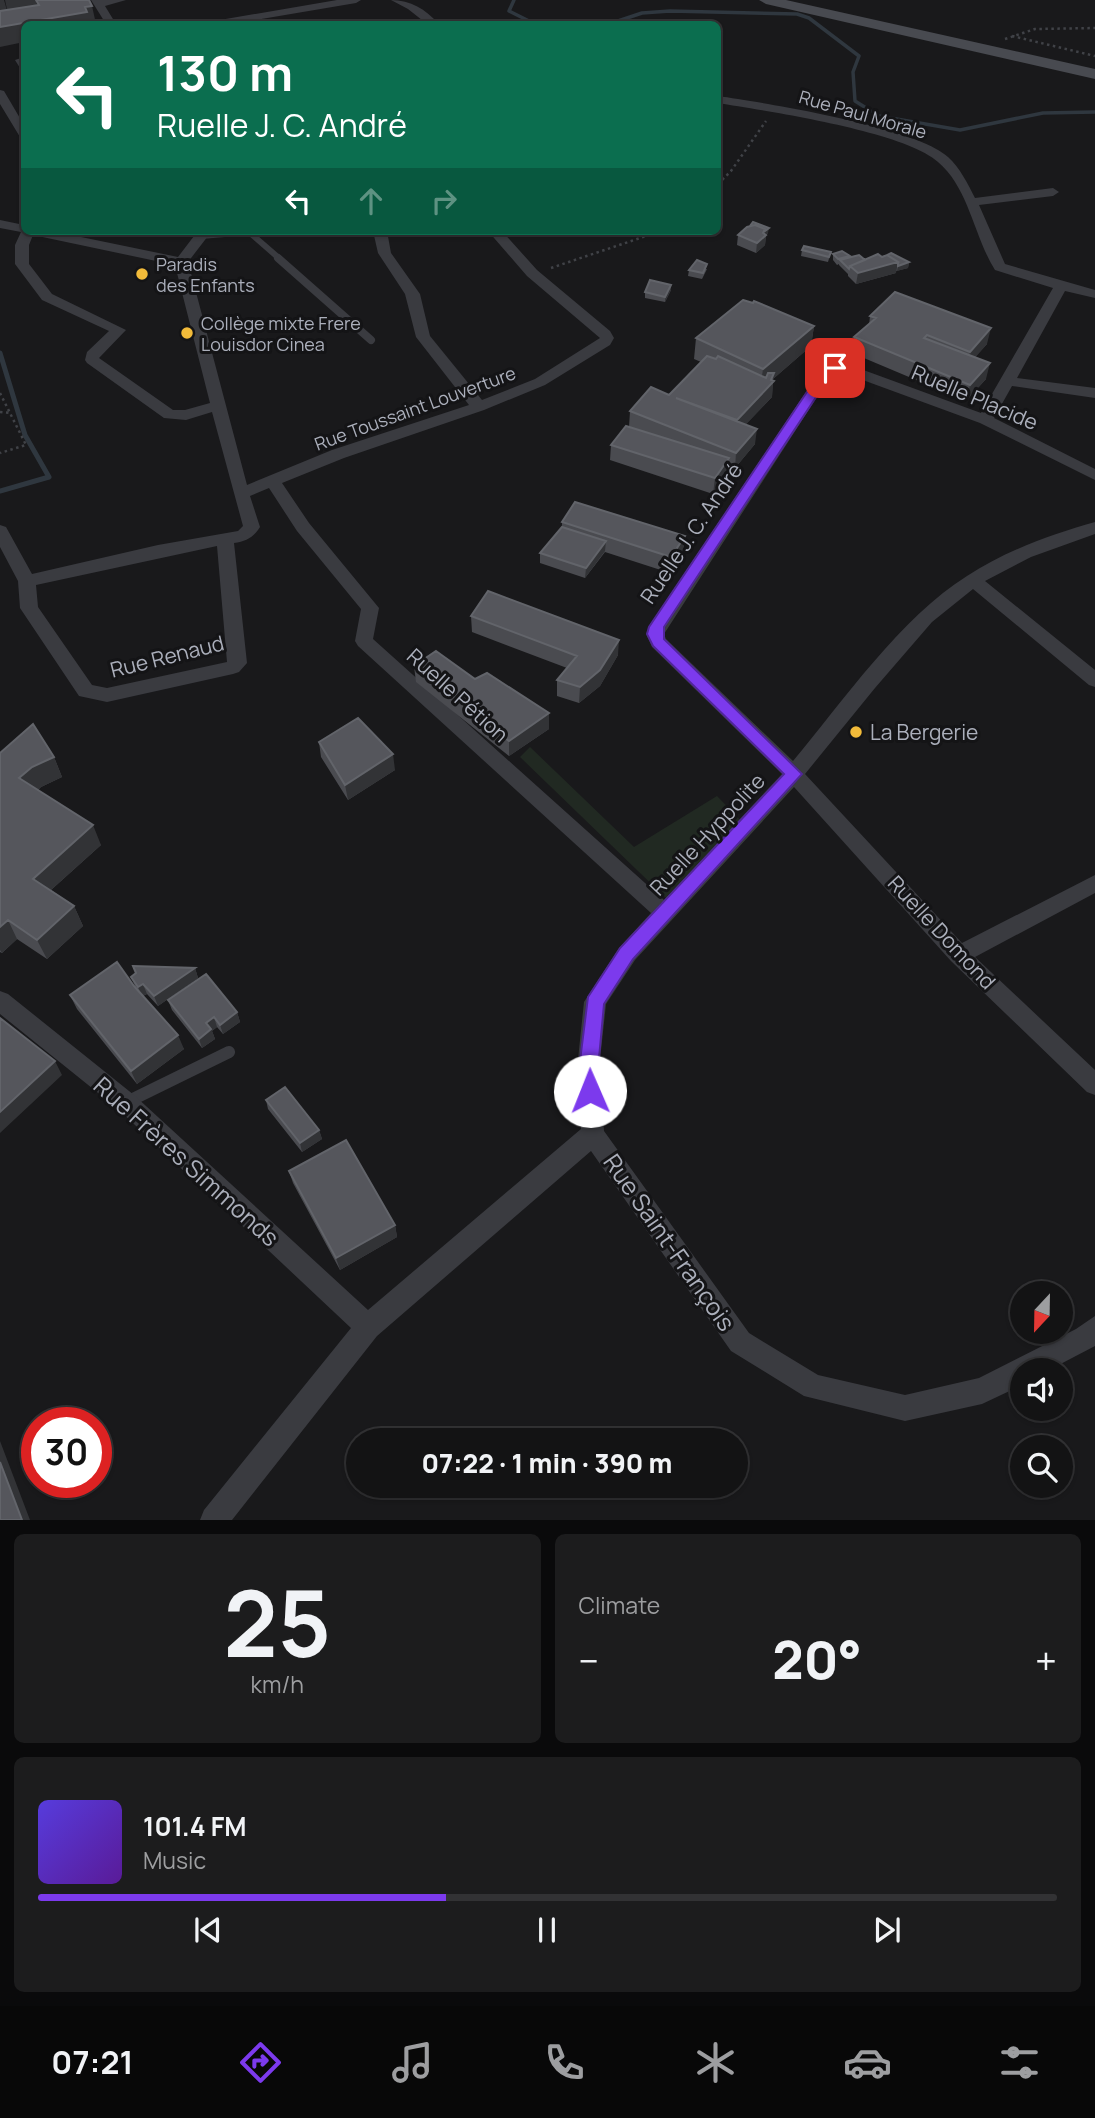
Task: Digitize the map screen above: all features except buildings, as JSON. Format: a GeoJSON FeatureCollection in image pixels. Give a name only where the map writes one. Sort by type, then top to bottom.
{"type":"FeatureCollection","features":[{"type":"Feature","properties":{"kind":"street"},"geometry":{"type":"LineString","coordinates":[[109,21],[97,2],[121,0]]}},
{"type":"Feature","properties":{"kind":"street"},"geometry":{"type":"LineString","coordinates":[[396,0],[412,7],[429,21]]}},
{"type":"Feature","properties":{"kind":"street"},"geometry":{"type":"LineString","coordinates":[[825,0],[1095,58]]}},
{"type":"Feature","properties":{"kind":"street"},"geometry":{"type":"LineString","coordinates":[[232,21],[352,1]]}},
{"type":"Feature","properties":{"kind":"street"},"geometry":{"type":"LineString","coordinates":[[777,1],[843,20],[1095,74]]}},
{"type":"Feature","properties":{"kind":"street"},"geometry":{"type":"LineString","coordinates":[[285,12],[292,21]]}},
{"type":"Feature","properties":{"kind":"street"},"geometry":{"type":"LineString","coordinates":[[0,94],[21,130]]}},
{"type":"Feature","properties":{"kind":"street","name":"Rue Paul Morale"},"geometry":{"type":"LineString","coordinates":[[721,100],[775,108],[903,141],[942,157],[973,202],[988,246],[1000,267],[1095,294]]}},
{"type":"Feature","properties":{"kind":"street"},"geometry":{"type":"LineString","coordinates":[[973,202],[1053,192]]}},
{"type":"Feature","properties":{"kind":"street"},"geometry":{"type":"LineString","coordinates":[[0,224],[21,228]]}},
{"type":"Feature","properties":{"kind":"street"},"geometry":{"type":"LineString","coordinates":[[27,235],[22,245],[22,264],[47,297],[119,330],[92,355],[92,360],[169,415],[186,415],[218,405]]}},
{"type":"Feature","properties":{"kind":"street"},"geometry":{"type":"LineString","coordinates":[[27,581],[158,551],[243,536],[252,527],[181,262],[200,235]]}},
{"type":"Feature","properties":{"kind":"street"},"geometry":{"type":"LineString","coordinates":[[380,235],[379,243],[412,293],[418,327],[423,337],[479,407]]}},
{"type":"Feature","properties":{"kind":"street","name":"Rue Toussaint Louverture"},"geometry":{"type":"LineString","coordinates":[[241,494],[338,454],[479,407],[540,382],[605,342],[607,338],[532,273],[499,235]]}},
{"type":"Feature","properties":{"kind":"street"},"geometry":{"type":"LineString","coordinates":[[84,236],[181,262]]}},
{"type":"Feature","properties":{"kind":"street"},"geometry":{"type":"LineString","coordinates":[[985,421],[1061,286]]}},
{"type":"Feature","properties":{"kind":"street","name":"Ruelle Placide"},"geometry":{"type":"LineString","coordinates":[[835,368],[842,367],[985,421],[1095,475]]}},
{"type":"Feature","properties":{"kind":"street","name":"Ruelle J. C. André"},"geometry":{"type":"LineString","coordinates":[[794,774],[658,642],[655,634],[657,627],[819,382],[827,371],[835,368]]}},
{"type":"Feature","properties":{"kind":"street"},"geometry":{"type":"LineString","coordinates":[[1009,381],[1095,393]]}},
{"type":"Feature","properties":{"kind":"street","name":"Ruelle Pétion"},"geometry":{"type":"LineString","coordinates":[[274,482],[303,527],[370,608],[364,641],[664,913]]}},
{"type":"Feature","properties":{"kind":"street","name":"Ruelle Hyppolite"},"geometry":{"type":"LineString","coordinates":[[593,1134],[588,1069],[595,1002],[626,954],[794,774],[867,683],[926,618],[973,580],[1025,553],[1095,528]]}},
{"type":"Feature","properties":{"kind":"street","name":"Rue Renaud"},"geometry":{"type":"LineString","coordinates":[[0,531],[27,581],[29,608],[86,691],[107,695],[233,667],[238,663],[225,540]]}},
{"type":"Feature","properties":{"kind":"street"},"geometry":{"type":"LineString","coordinates":[[973,580],[1095,680]]}},
{"type":"Feature","properties":{"kind":"street","name":"Ruelle Domond"},"geometry":{"type":"LineString","coordinates":[[794,774],[959,955],[1095,1085]]}},
{"type":"Feature","properties":{"kind":"street"},"geometry":{"type":"LineString","coordinates":[[959,955],[1095,883]]}},
{"type":"Feature","properties":{"kind":"street","name":"Rue Frères Simmonds"},"geometry":{"type":"LineString","coordinates":[[0,1001],[126,1102],[368,1327]]}},
{"type":"Feature","properties":{"kind":"street"},"geometry":{"type":"LineString","coordinates":[[214,1520],[368,1327],[593,1134]]}},
{"type":"Feature","properties":{"kind":"street","name":"Rue Saint-François"},"geometry":{"type":"LineString","coordinates":[[593,1134],[740,1342],[813,1387],[905,1408],[982,1391],[1010,1377]]}},
{"type":"Feature","properties":{"kind":"street","name":"Rue Saint-François"},"geometry":{"type":"LineString","coordinates":[[1047,1358],[1085,1338],[1095,1329]]}},
{"type":"Feature","properties":{"kind":"lane"},"geometry":{"type":"LineString","coordinates":[[252,235],[371,340]]}},
{"type":"Feature","properties":{"kind":"lane"},"geometry":{"type":"LineString","coordinates":[[126,1102],[229,1052]]}},
{"type":"Feature","properties":{"kind":"path"},"geometry":{"type":"LineString","coordinates":[[1006,38],[1034,30],[1095,28]]}},
{"type":"Feature","properties":{"kind":"path"},"geometry":{"type":"LineString","coordinates":[[1006,38],[1095,58]]}},
{"type":"Feature","properties":{"kind":"path"},"geometry":{"type":"LineString","coordinates":[[721,181],[775,108]]}},
{"type":"Feature","properties":{"kind":"path"},"geometry":{"type":"LineString","coordinates":[[532,273],[576,262],[651,235]]}},
{"type":"Feature","properties":{"kind":"path"},"geometry":{"type":"LineString","coordinates":[[0,393],[26,445],[0,453]]}},
{"type":"Feature","properties":{"kind":"path"},"geometry":{"type":"LineString","coordinates":[[0,412],[10,413]]}},
{"type":"Feature","properties":{"kind":"shaded area"},"geometry":{"type":"Polygon","coordinates":[[[530,747],[634,847],[717,796],[741,821],[667,899],[520,757],[530,747]]]}},
{"type":"Feature","properties":{"kind":"waterway"},"geometry":{"type":"LineString","coordinates":[[514,0],[509,11],[529,21]]}},
{"type":"Feature","properties":{"kind":"waterway"},"geometry":{"type":"LineString","coordinates":[[618,21],[642,13],[670,11],[797,14],[809,18],[859,56],[853,72],[855,101],[879,116],[960,130],[1043,113],[1095,112]]}},
{"type":"Feature","properties":{"kind":"waterway"},"geometry":{"type":"LineString","coordinates":[[0,353],[25,435],[49,477],[0,491]]}},
{"type":"Feature","properties":{"kind":"place","name":"Paradis des Enfants"},"geometry":{"type":"Point","coordinates":[142,274]}},
{"type":"Feature","properties":{"kind":"place","name":"Collège mixte Frere Louisdor Cinea"},"geometry":{"type":"Point","coordinates":[187,333]}},
{"type":"Feature","properties":{"kind":"place","name":"La Bergerie"},"geometry":{"type":"Point","coordinates":[856,732]}},
{"type":"Feature","properties":{"kind":"route"},"geometry":{"type":"LineString","coordinates":[[590,1091],[588,1069],[595,1002],[626,954],[794,774],[658,642],[655,634],[657,627],[827,371],[835,368]]}}]}
